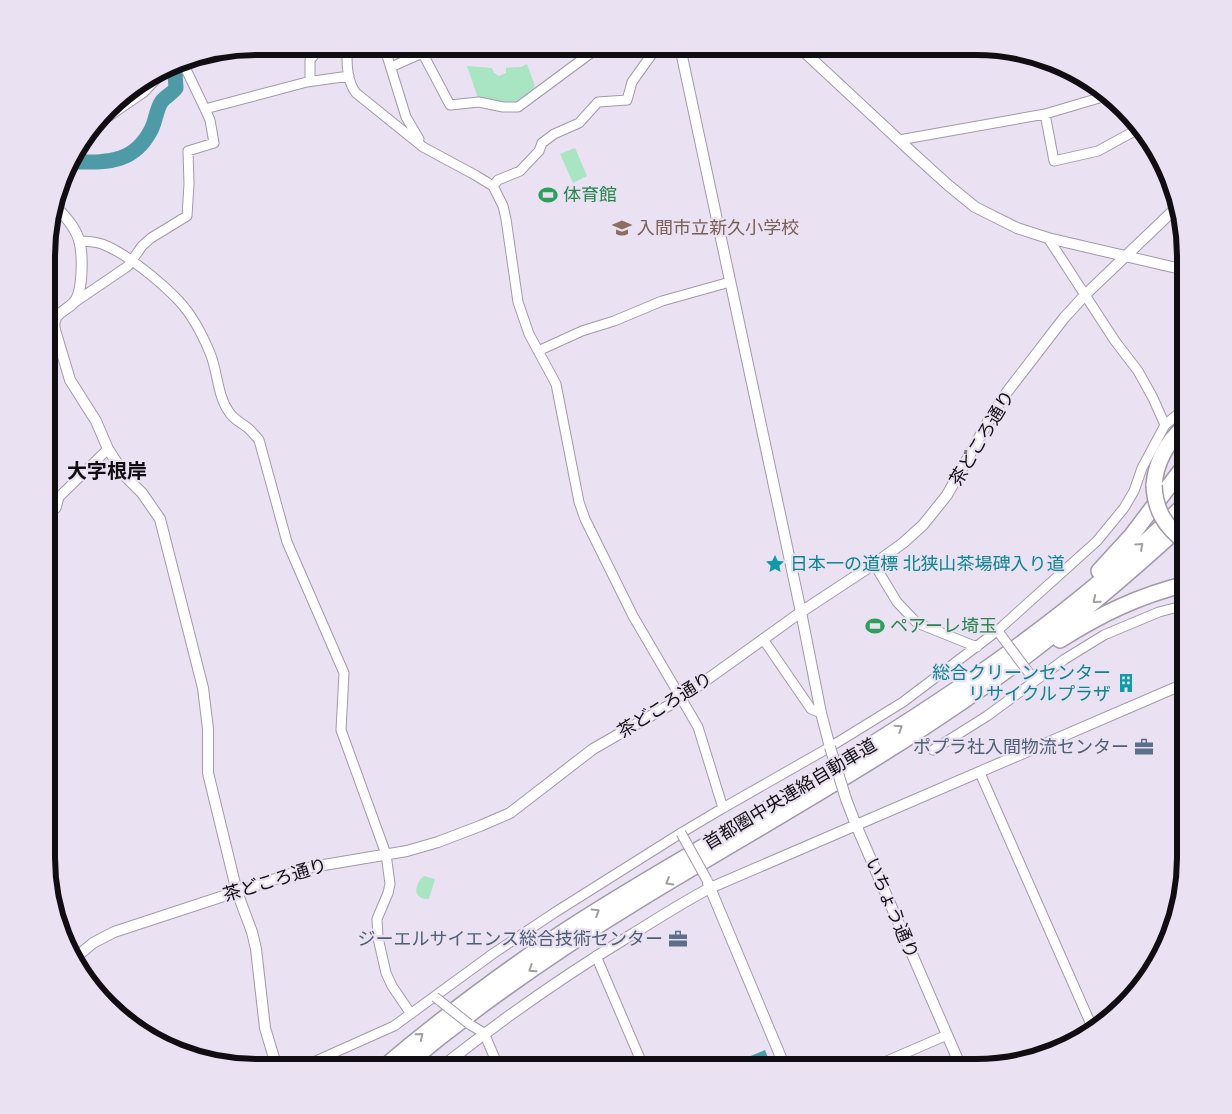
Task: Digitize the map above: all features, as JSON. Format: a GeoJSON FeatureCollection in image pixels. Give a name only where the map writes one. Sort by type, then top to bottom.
{"type":"FeatureCollection","features":[{"type":"Feature","properties":{"kind":"highway"},"geometry":{"type":"LineString","coordinates":[[1177,433],[1158,461],[1154,485],[1157,508],[1164,521],[1177,536]]}},
{"type":"Feature","properties":{"kind":"highway"},"geometry":{"type":"LineString","coordinates":[[958,689],[1060,609],[1102,569],[1132,535],[1177,477]]}},
{"type":"Feature","properties":{"kind":"highway","name":"首都圏中央連絡自動車道"},"geometry":{"type":"LineString","coordinates":[[394,1059],[449,1014],[558,936],[860,753],[958,689],[1059,615],[1177,512]]}},
{"type":"Feature","properties":{"kind":"highway","name":"首都圏中央連絡自動車道"},"geometry":{"type":"LineString","coordinates":[[413,1059],[501,990],[564,947],[907,738],[946,712],[1033,651],[1122,579],[1177,530]]}},
{"type":"Feature","properties":{"kind":"highway"},"geometry":{"type":"LineString","coordinates":[[946,712],[1092,620],[1148,594],[1177,586]]}},
{"type":"Feature","properties":{"kind":"street"},"geometry":{"type":"LineString","coordinates":[[310,81],[310,60],[314,55]]}},
{"type":"Feature","properties":{"kind":"street"},"geometry":{"type":"LineString","coordinates":[[347,55],[348,76],[356,93],[418,144],[493,186],[503,206],[518,302],[529,334],[556,384],[585,520],[633,616],[698,727],[724,808]]}},
{"type":"Feature","properties":{"kind":"street"},"geometry":{"type":"LineString","coordinates":[[387,55],[406,117],[419,139],[418,144]]}},
{"type":"Feature","properties":{"kind":"street"},"geometry":{"type":"LineString","coordinates":[[391,67],[418,55]]}},
{"type":"Feature","properties":{"kind":"street"},"geometry":{"type":"LineString","coordinates":[[424,55],[450,106],[479,102],[518,107],[588,55]]}},
{"type":"Feature","properties":{"kind":"street"},"geometry":{"type":"LineString","coordinates":[[493,186],[498,180],[520,171],[539,152],[542,143],[554,134],[579,123],[598,102],[627,100],[632,82],[651,55]]}},
{"type":"Feature","properties":{"kind":"street","name":"いちょう通り"},"geometry":{"type":"LineString","coordinates":[[682,55],[821,713],[830,747],[856,825],[958,1059]]}},
{"type":"Feature","properties":{"kind":"street"},"geometry":{"type":"LineString","coordinates":[[809,55],[948,185],[975,206],[1017,228],[1048,238],[1177,268]]}},
{"type":"Feature","properties":{"kind":"street"},"geometry":{"type":"LineString","coordinates":[[55,320],[75,302],[128,266],[142,246],[151,238],[188,216],[188,151],[214,143],[210,120],[186,68]]}},
{"type":"Feature","properties":{"kind":"street"},"geometry":{"type":"LineString","coordinates":[[205,108],[310,81],[348,76]]}},
{"type":"Feature","properties":{"kind":"street"},"geometry":{"type":"LineString","coordinates":[[118,110],[144,92],[151,84]]}},
{"type":"Feature","properties":{"kind":"street"},"geometry":{"type":"LineString","coordinates":[[899,140],[1045,114],[1100,98]]}},
{"type":"Feature","properties":{"kind":"street"},"geometry":{"type":"LineString","coordinates":[[1045,114],[1054,161],[1098,151],[1134,131]]}},
{"type":"Feature","properties":{"kind":"street"},"geometry":{"type":"LineString","coordinates":[[60,212],[66,217],[79,241],[82,281],[80,292],[75,302]]}},
{"type":"Feature","properties":{"kind":"street","name":"茶どころ通り"},"geometry":{"type":"LineString","coordinates":[[80,954],[93,943],[114,932],[312,866],[408,851],[438,842],[510,813],[593,749],[680,699],[801,612],[874,564],[903,543],[922,525],[947,494],[1007,392],[1064,318],[1086,294],[1172,212]]}},
{"type":"Feature","properties":{"kind":"street"},"geometry":{"type":"LineString","coordinates":[[1048,238],[1120,348],[1138,371],[1165,425]]}},
{"type":"Feature","properties":{"kind":"street"},"geometry":{"type":"LineString","coordinates":[[79,241],[101,244],[131,261],[180,302],[211,355],[228,412],[240,425],[248,428],[259,440],[288,542],[344,673],[341,730],[386,854],[390,884],[388,894],[377,919],[378,938],[386,973],[392,986],[411,1014]]}},
{"type":"Feature","properties":{"kind":"street"},"geometry":{"type":"LineString","coordinates":[[538,351],[582,331],[614,321],[662,301],[730,282]]}},
{"type":"Feature","properties":{"kind":"street"},"geometry":{"type":"LineString","coordinates":[[55,335],[70,380],[96,421],[108,449],[126,477],[142,493],[160,519],[203,688],[208,729],[208,773],[237,892],[252,932],[256,949],[265,1028],[275,1059]]}},
{"type":"Feature","properties":{"kind":"street"},"geometry":{"type":"LineString","coordinates":[[55,350],[60,348]]}},
{"type":"Feature","properties":{"kind":"street"},"geometry":{"type":"LineString","coordinates":[[320,1059],[394,1026],[494,953],[554,913],[681,833],[830,747],[903,702],[998,633],[1097,541],[1119,515],[1134,491],[1142,468],[1165,425],[1177,415]]}},
{"type":"Feature","properties":{"kind":"street"},"geometry":{"type":"LineString","coordinates":[[55,509],[58,497],[108,449]]}},
{"type":"Feature","properties":{"kind":"street"},"geometry":{"type":"LineString","coordinates":[[874,564],[897,602],[917,623],[977,647]]}},
{"type":"Feature","properties":{"kind":"street"},"geometry":{"type":"LineString","coordinates":[[933,750],[987,716],[1034,679],[1104,635],[1159,612],[1177,607]]}},
{"type":"Feature","properties":{"kind":"street"},"geometry":{"type":"LineString","coordinates":[[998,633],[1034,679]]}},
{"type":"Feature","properties":{"kind":"street"},"geometry":{"type":"LineString","coordinates":[[763,639],[811,709],[821,713]]}},
{"type":"Feature","properties":{"kind":"street"},"geometry":{"type":"LineString","coordinates":[[451,1059],[484,1033],[596,956],[688,900],[709,884],[980,773],[1177,686]]}},
{"type":"Feature","properties":{"kind":"street"},"geometry":{"type":"LineString","coordinates":[[980,773],[1090,1024]]}},
{"type":"Feature","properties":{"kind":"street"},"geometry":{"type":"LineString","coordinates":[[681,833],[709,884],[781,1059]]}},
{"type":"Feature","properties":{"kind":"street"},"geometry":{"type":"LineString","coordinates":[[596,956],[640,1059]]}},
{"type":"Feature","properties":{"kind":"street"},"geometry":{"type":"LineString","coordinates":[[435,997],[469,1024],[484,1033],[495,1059]]}},
{"type":"Feature","properties":{"kind":"street"},"geometry":{"type":"LineString","coordinates":[[892,1059],[947,1035]]}},
{"type":"Feature","properties":{"kind":"green space"},"geometry":{"type":"Polygon","coordinates":[[[527,64],[535,86],[523,99],[510,102],[478,98],[467,66],[492,68],[494,73],[499,76],[506,73],[506,68],[521,67],[527,64]]]}},
{"type":"Feature","properties":{"kind":"green space"},"geometry":{"type":"Polygon","coordinates":[[[575,148],[587,176],[573,183],[560,154],[575,148]]]}},
{"type":"Feature","properties":{"kind":"green space"},"geometry":{"type":"Polygon","coordinates":[[[424,876],[435,879],[429,899],[423,899],[416,891],[418,883],[424,876]]]}},
{"type":"Feature","properties":{"kind":"water"},"geometry":{"type":"Polygon","coordinates":[[[765,1050],[769,1059],[743,1059],[765,1050]]]}},
{"type":"Feature","properties":{"kind":"waterway"},"geometry":{"type":"LineString","coordinates":[[78,162],[117,159],[127,156],[136,150],[151,130],[162,101],[176,88],[175,73],[177,71]]}},
{"type":"Feature","properties":{"kind":"place","name":"体育館"},"geometry":{"type":"Point","coordinates":[548,195]}},
{"type":"Feature","properties":{"kind":"place","name":"入間市立新久小学校"},"geometry":{"type":"Point","coordinates":[622,228]}},
{"type":"Feature","properties":{"kind":"place","name":"日本一の道標 北狭山茶場碑入り道"},"geometry":{"type":"Point","coordinates":[775,564]}},
{"type":"Feature","properties":{"kind":"place","name":"ペアーレ埼玉"},"geometry":{"type":"Point","coordinates":[875,626]}},
{"type":"Feature","properties":{"kind":"place","name":"総合クリーンセンター リサイクルプラザ"},"geometry":{"type":"Point","coordinates":[1126,683]}},
{"type":"Feature","properties":{"kind":"place","name":"ポプラ社入間物流センター"},"geometry":{"type":"Point","coordinates":[1144,747]}},
{"type":"Feature","properties":{"kind":"place","name":"ジーエルサイエンス総合技術センター"},"geometry":{"type":"Point","coordinates":[678,939]}},
{"type":"Feature","properties":{"kind":"district","name":"大字根岸"},"geometry":{"type":"Point","coordinates":[107,471]}}]}
